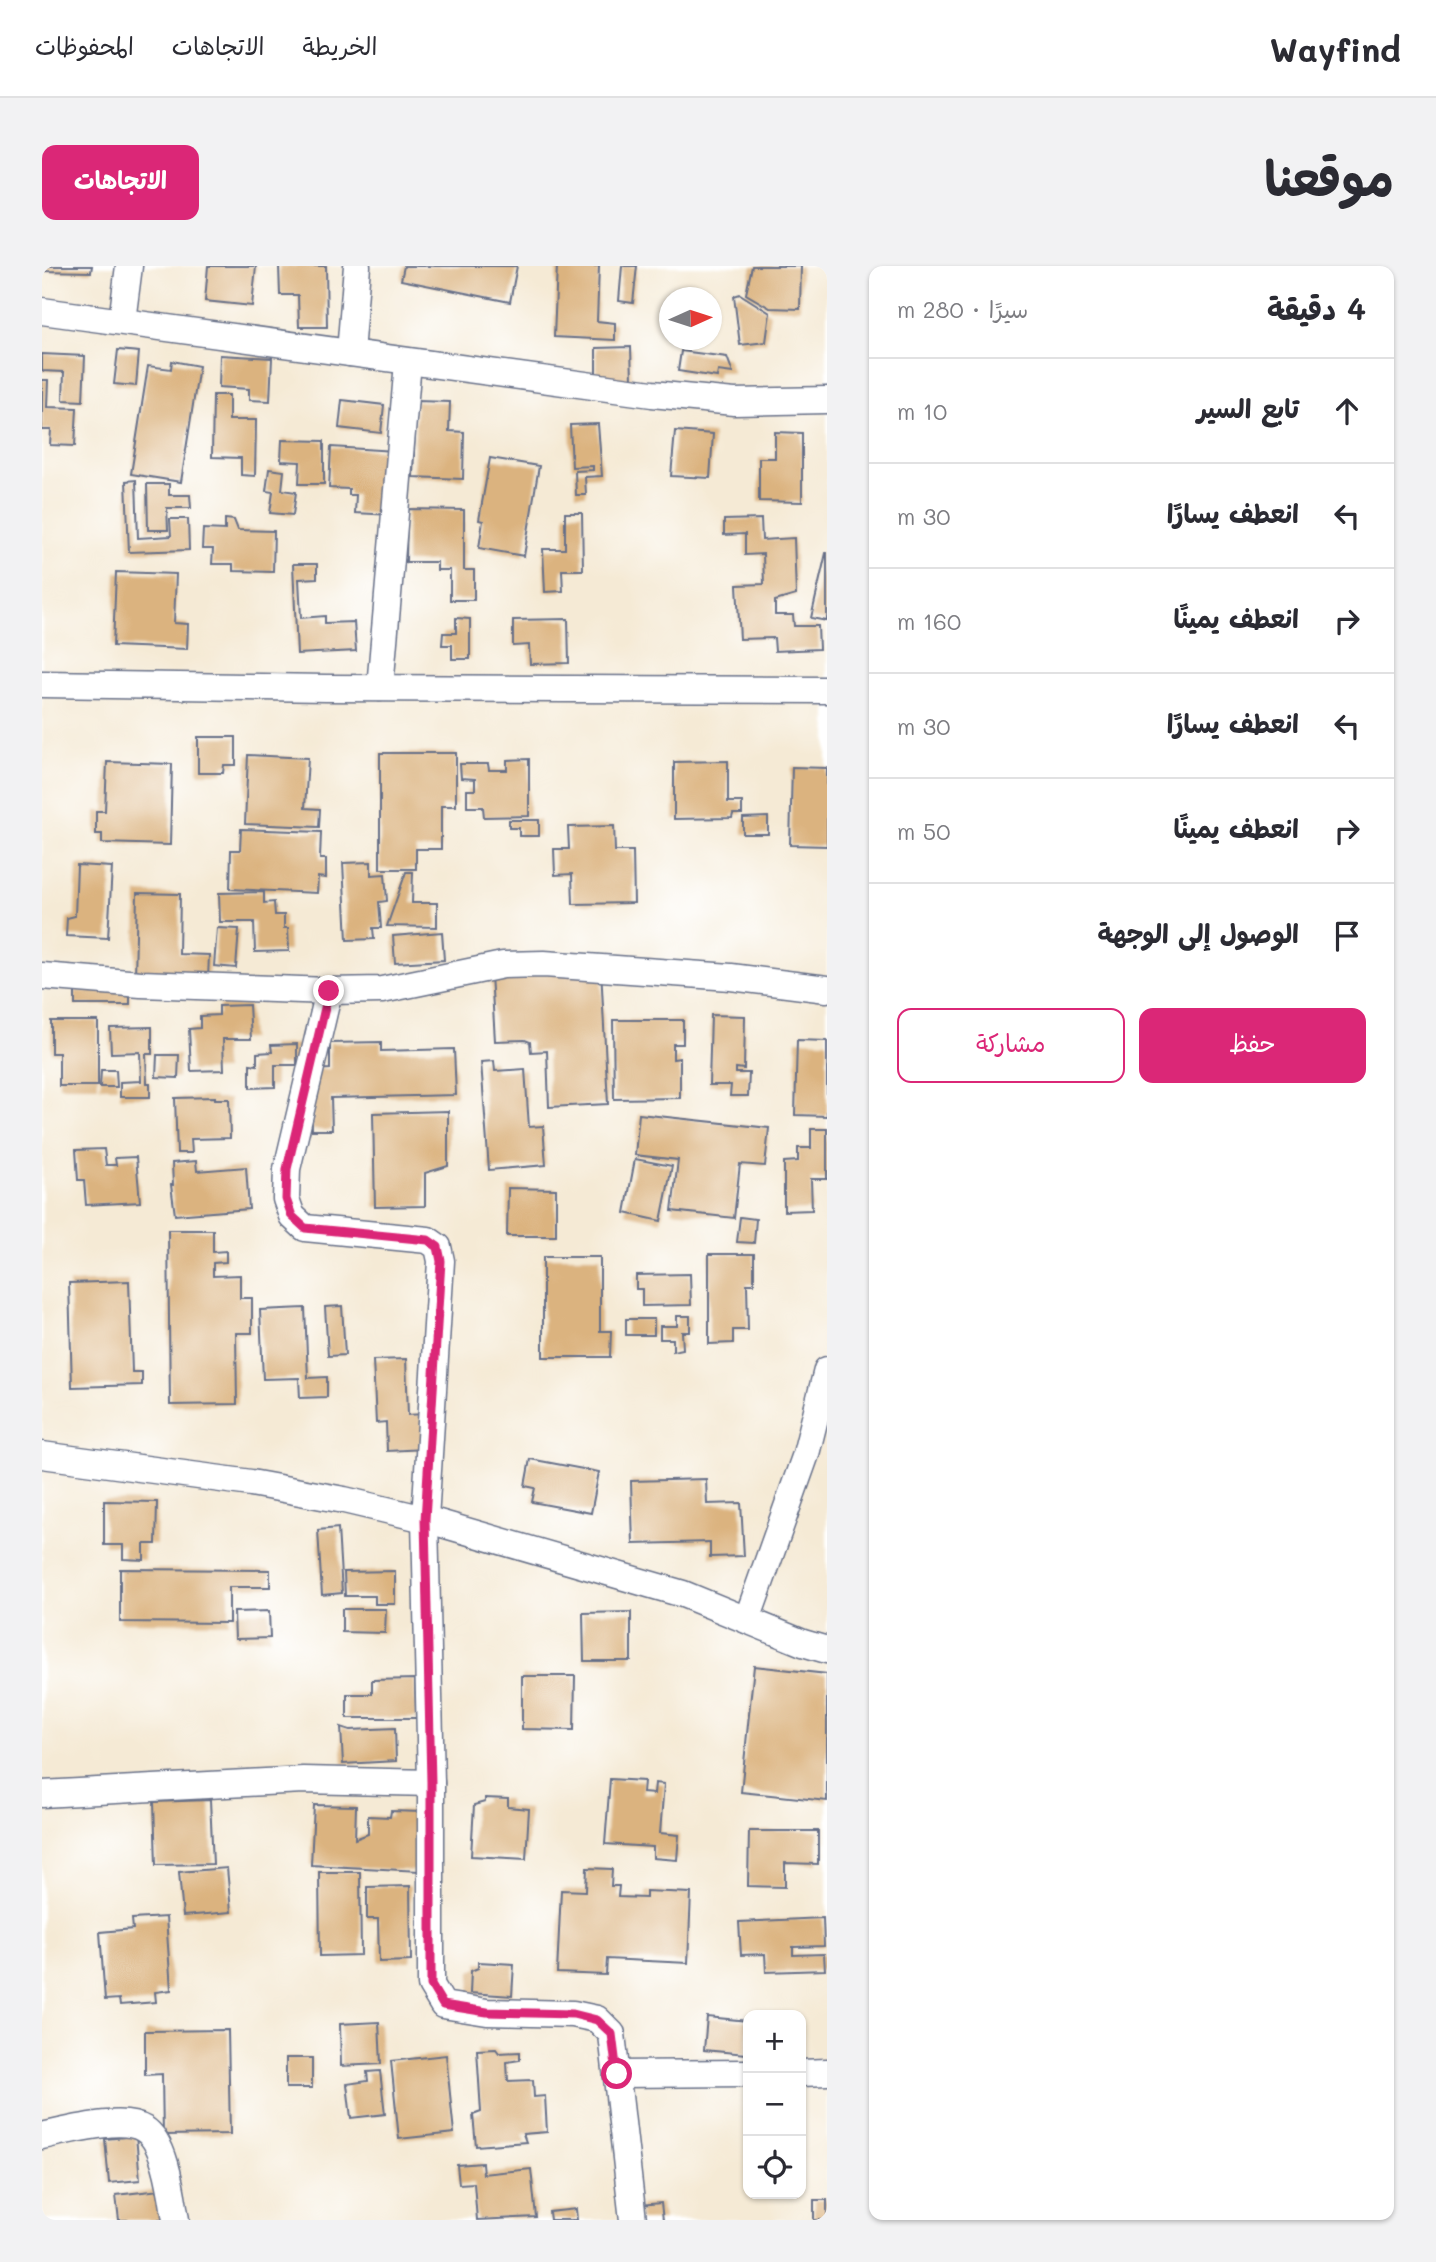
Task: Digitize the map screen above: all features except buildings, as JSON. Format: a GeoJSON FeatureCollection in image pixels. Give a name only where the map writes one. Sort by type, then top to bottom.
{"type":"FeatureCollection","features":[{"type":"Feature","properties":{"kind":"street"},"geometry":{"type":"LineString","coordinates":[[122,321],[129,266]]}},
{"type":"Feature","properties":{"kind":"street"},"geometry":{"type":"LineString","coordinates":[[350,352],[357,266]]}},
{"type":"Feature","properties":{"kind":"street"},"geometry":{"type":"LineString","coordinates":[[42,311],[408,362],[720,400],[827,400]]}},
{"type":"Feature","properties":{"kind":"street"},"geometry":{"type":"LineString","coordinates":[[380,688],[408,362]]}},
{"type":"Feature","properties":{"kind":"street"},"geometry":{"type":"LineString","coordinates":[[42,684],[827,690]]}},
{"type":"Feature","properties":{"kind":"street"},"geometry":{"type":"LineString","coordinates":[[42,976],[141,984],[329,991],[382,990],[503,965],[544,964],[731,977],[827,989]]}},
{"type":"Feature","properties":{"kind":"street"},"geometry":{"type":"LineString","coordinates":[[329,991],[287,1169],[286,1199],[292,1216],[305,1228],[428,1240],[438,1247],[441,1261],[425,1520],[431,1783],[431,1985],[443,2005],[487,2012],[573,2014],[597,2020],[612,2034],[634,2220]]}},
{"type":"Feature","properties":{"kind":"street"},"geometry":{"type":"LineString","coordinates":[[747,1620],[806,1454],[827,1370]]}},
{"type":"Feature","properties":{"kind":"street"},"geometry":{"type":"LineString","coordinates":[[42,1455],[251,1483],[344,1500],[425,1520],[683,1594],[827,1650]]}},
{"type":"Feature","properties":{"kind":"street"},"geometry":{"type":"LineString","coordinates":[[42,1794],[303,1780],[431,1783]]}},
{"type":"Feature","properties":{"kind":"street"},"geometry":{"type":"LineString","coordinates":[[617,2074],[743,2073]]}},
{"type":"Feature","properties":{"kind":"street"},"geometry":{"type":"LineString","coordinates":[[806,2073],[827,2073]]}},
{"type":"Feature","properties":{"kind":"street"},"geometry":{"type":"LineString","coordinates":[[42,2136],[106,2124],[133,2124],[146,2129],[155,2139],[166,2169],[176,2220]]}},
{"type":"Feature","properties":{"kind":"route"},"geometry":{"type":"LineString","coordinates":[[329,991],[287,1169],[286,1199],[292,1216],[305,1228],[428,1240],[438,1247],[441,1261],[425,1520],[431,1783],[431,1985],[443,2005],[487,2012],[573,2014],[597,2020],[612,2034],[617,2074]]}}]}
